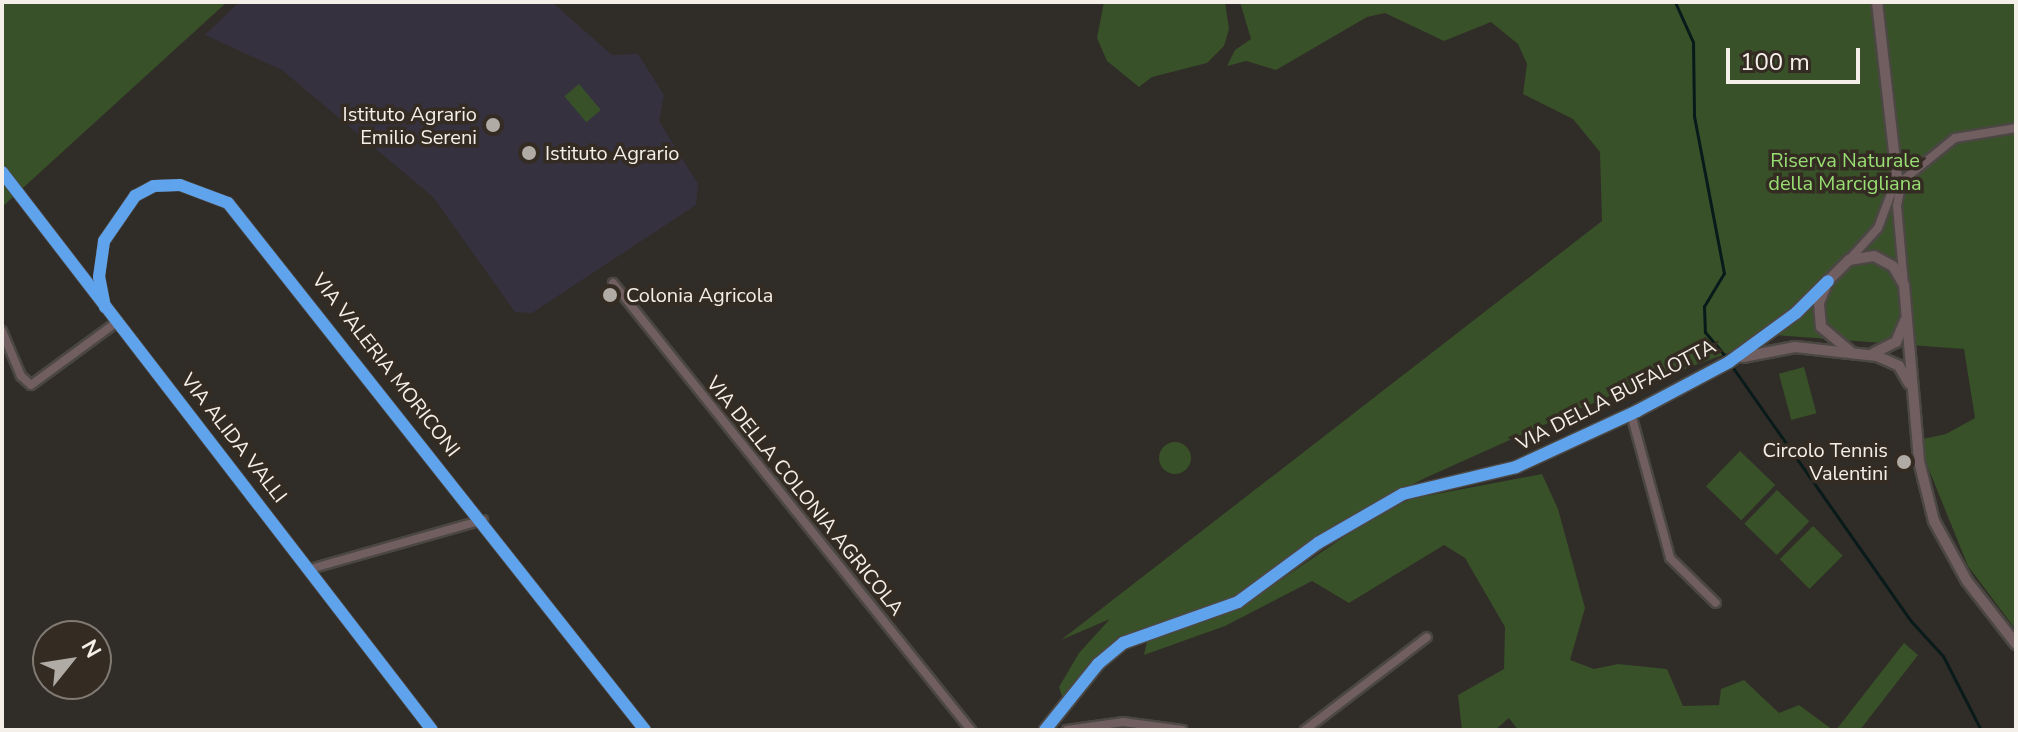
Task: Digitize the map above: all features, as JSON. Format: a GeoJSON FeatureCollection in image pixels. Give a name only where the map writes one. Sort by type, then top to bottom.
{"type":"FeatureCollection","features":[{"type":"Feature","properties":{"kind":"street"},"geometry":{"type":"LineString","coordinates":[[1877,2],[1900,180],[1897,206],[1922,477],[1936,528],[1967,581],[2016,644]]}},
{"type":"Feature","properties":{"kind":"street"},"geometry":{"type":"LineString","coordinates":[[1851,352],[1832,340],[1819,322],[1819,303],[1828,281],[1878,228],[1900,180],[1955,138],[2016,128]]}},
{"type":"Feature","properties":{"kind":"street","name":"VIA ALIDA VALLI"},"geometry":{"type":"LineString","coordinates":[[2,172],[432,730]]}},
{"type":"Feature","properties":{"kind":"street","name":"VIA VALERIA MORICONI"},"geometry":{"type":"LineString","coordinates":[[105,307],[101,253],[126,204],[145,190],[166,184],[194,187],[220,198],[244,217],[645,730]]}},
{"type":"Feature","properties":{"kind":"street"},"geometry":{"type":"LineString","coordinates":[[1849,260],[1882,258],[1897,270],[1904,285]]}},
{"type":"Feature","properties":{"kind":"street","name":"VIA DELLA BUFALOTTA"},"geometry":{"type":"LineString","coordinates":[[1045,730],[1098,664],[1123,643],[1238,602],[1318,543],[1403,494],[1516,467],[1631,414],[1729,362],[1796,313],[1828,281]]}},
{"type":"Feature","properties":{"kind":"street","name":"VIA DELLA COLONIA AGRICOLA"},"geometry":{"type":"LineString","coordinates":[[613,283],[971,730]]}},
{"type":"Feature","properties":{"kind":"street"},"geometry":{"type":"LineString","coordinates":[[1866,354],[1896,342],[1906,316]]}},
{"type":"Feature","properties":{"kind":"street"},"geometry":{"type":"LineString","coordinates":[[2,331],[21,376],[31,385],[117,322]]}},
{"type":"Feature","properties":{"kind":"street","name":"VIA DELLA BUFALOTTA"},"geometry":{"type":"LineString","coordinates":[[1729,362],[1781,348],[1866,354],[1899,366],[1912,392]]}},
{"type":"Feature","properties":{"kind":"street"},"geometry":{"type":"LineString","coordinates":[[1631,414],[1670,558],[1716,603]]}},
{"type":"Feature","properties":{"kind":"street"},"geometry":{"type":"LineString","coordinates":[[310,569],[483,520]]}},
{"type":"Feature","properties":{"kind":"street"},"geometry":{"type":"LineString","coordinates":[[1305,730],[1427,637]]}},
{"type":"Feature","properties":{"kind":"street"},"geometry":{"type":"LineString","coordinates":[[1067,730],[1123,722],[1182,730]]}},
{"type":"Feature","properties":{"kind":"shaded area","name":"Istituto Agrario"},"geometry":{"type":"Polygon","coordinates":[[[239,2],[552,2],[612,55],[638,54],[664,95],[659,121],[698,184],[696,205],[532,313],[515,312],[433,197],[282,70],[205,35],[239,2]]]}},
{"type":"Feature","properties":{"kind":"green space"},"geometry":{"type":"Polygon","coordinates":[[[2,2],[227,2],[2,207],[2,2]]]}},
{"type":"Feature","properties":{"kind":"green space"},"geometry":{"type":"Polygon","coordinates":[[[1104,2],[1225,2],[1229,29],[1224,46],[1207,63],[1152,77],[1139,87],[1107,61],[1097,38],[1104,2]]]}},
{"type":"Feature","properties":{"kind":"green space","name":"Riserva Naturale della Marcigliana"},"geometry":{"type":"Polygon","coordinates":[[[1240,2],[2016,2],[2016,630],[1968,566],[1925,460],[1923,439],[1946,434],[1975,418],[1964,349],[1776,335],[1586,406],[1425,478],[1357,513],[1237,599],[1120,640],[1063,699],[1059,687],[1079,653],[1110,619],[1061,640],[1602,221],[1600,152],[1573,119],[1523,94],[1527,64],[1518,44],[1491,22],[1444,41],[1385,13],[1367,17],[1276,70],[1246,61],[1227,66],[1235,50],[1251,39],[1240,2]]]}},
{"type":"Feature","properties":{"kind":"green space"},"geometry":{"type":"Polygon","coordinates":[[[579,84],[601,110],[586,122],[564,96],[579,84]]]}},
{"type":"Feature","properties":{"kind":"green space"},"geometry":{"type":"Polygon","coordinates":[[[1804,367],[1816,413],[1791,420],[1779,374],[1804,367]]]}},
{"type":"Feature","properties":{"kind":"green space"},"geometry":{"type":"Polygon","coordinates":[[[1175,442],[1187,446],[1191,458],[1187,470],[1175,474],[1163,470],[1159,458],[1163,446],[1175,442]]]}},
{"type":"Feature","properties":{"kind":"green space"},"geometry":{"type":"Polygon","coordinates":[[[1740,451],[1775,485],[1741,520],[1706,486],[1740,451]]]}},
{"type":"Feature","properties":{"kind":"green space"},"geometry":{"type":"Polygon","coordinates":[[[1542,474],[1558,509],[1585,608],[1570,660],[1594,669],[1618,664],[1667,669],[1683,706],[1719,705],[1721,689],[1744,680],[1779,713],[1799,705],[1833,730],[1518,730],[1509,718],[1495,730],[1462,730],[1458,695],[1504,669],[1505,627],[1465,558],[1444,545],[1349,603],[1312,581],[1225,626],[1144,655],[1147,641],[1260,594],[1357,528],[1410,499],[1542,474]]]}},
{"type":"Feature","properties":{"kind":"green space"},"geometry":{"type":"Polygon","coordinates":[[[1777,490],[1809,521],[1777,555],[1744,524],[1777,490]]]}},
{"type":"Feature","properties":{"kind":"green space"},"geometry":{"type":"Polygon","coordinates":[[[1813,526],[1843,556],[1809,589],[1780,559],[1813,526]]]}},
{"type":"Feature","properties":{"kind":"green space"},"geometry":{"type":"Polygon","coordinates":[[[1904,643],[1918,655],[1860,730],[1836,730],[1904,643]]]}},
{"type":"Feature","properties":{"kind":"waterway"},"geometry":{"type":"LineString","coordinates":[[1675,2],[1693,42],[1694,116],[1724,273],[1704,306],[1705,332],[1727,358]]}},
{"type":"Feature","properties":{"kind":"waterway"},"geometry":{"type":"LineString","coordinates":[[1731,365],[1911,621],[1943,656],[1981,730]]}},
{"type":"Feature","properties":{"kind":"cycle path"},"geometry":{"type":"LineString","coordinates":[[2,172],[432,730]]}},
{"type":"Feature","properties":{"kind":"cycle path"},"geometry":{"type":"LineString","coordinates":[[105,307],[99,277],[104,241],[135,196],[154,186],[180,185],[228,203],[645,730]]}},
{"type":"Feature","properties":{"kind":"cycle path"},"geometry":{"type":"LineString","coordinates":[[1045,730],[1098,664],[1123,643],[1238,602],[1318,543],[1403,494],[1516,467],[1637,411],[1729,362],[1796,313],[1828,281]]}},
{"type":"Feature","properties":{"kind":"place","name":"Istituto Agrario Emilio Sereni"},"geometry":{"type":"Point","coordinates":[493,125]}},
{"type":"Feature","properties":{"kind":"place","name":"Istituto Agrario"},"geometry":{"type":"Point","coordinates":[529,153]}},
{"type":"Feature","properties":{"kind":"place","name":"Colonia Agricola"},"geometry":{"type":"Point","coordinates":[610,295]}},
{"type":"Feature","properties":{"kind":"place","name":"Circolo Tennis Valentini"},"geometry":{"type":"Point","coordinates":[1904,462]}}]}
